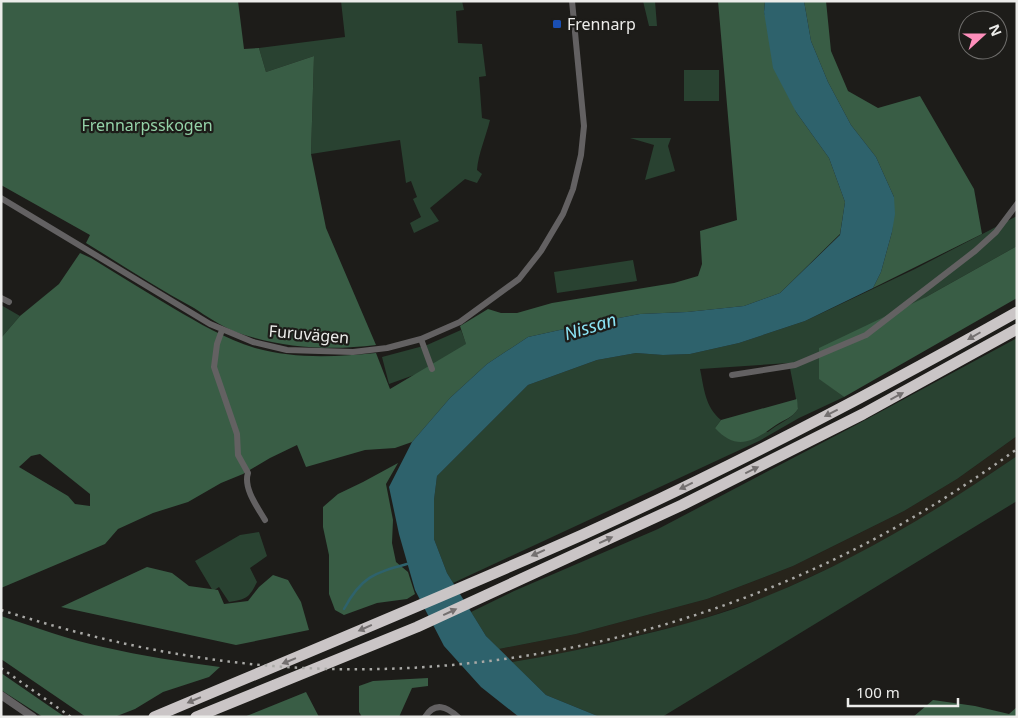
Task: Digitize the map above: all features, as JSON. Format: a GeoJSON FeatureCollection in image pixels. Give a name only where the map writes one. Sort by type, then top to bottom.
{"type":"FeatureCollection","features":[{"type":"Feature","properties":{"kind":"highway"},"geometry":{"type":"LineString","coordinates":[[154,717],[316,650],[590,530],[768,446],[943,354],[1017,312]]}},
{"type":"Feature","properties":{"kind":"highway"},"geometry":{"type":"LineString","coordinates":[[196,717],[418,627],[682,505],[775,459],[1017,329]]}},
{"type":"Feature","properties":{"kind":"street","name":"Furuvägen"},"geometry":{"type":"LineString","coordinates":[[1,198],[199,318],[222,330],[253,342],[287,350],[353,352],[387,348],[421,339],[460,322],[519,279],[541,251],[563,214],[573,189],[581,155],[584,126],[572,1]]}},
{"type":"Feature","properties":{"kind":"street"},"geometry":{"type":"LineString","coordinates":[[732,375],[795,365],[866,335],[996,232],[1017,204]]}},
{"type":"Feature","properties":{"kind":"street"},"geometry":{"type":"LineString","coordinates":[[1,298],[9,302]]}},
{"type":"Feature","properties":{"kind":"street"},"geometry":{"type":"LineString","coordinates":[[222,330],[217,344],[214,367],[237,434],[238,455],[248,473],[246,478],[250,492],[264,520]]}},
{"type":"Feature","properties":{"kind":"street"},"geometry":{"type":"LineString","coordinates":[[421,339],[432,369]]}},
{"type":"Feature","properties":{"kind":"street"},"geometry":{"type":"LineString","coordinates":[[1,695],[33,717]]}},
{"type":"Feature","properties":{"kind":"street"},"geometry":{"type":"LineString","coordinates":[[425,717],[431,710],[442,707],[447,708],[458,717]]}},
{"type":"Feature","properties":{"kind":"shaded area"},"geometry":{"type":"Polygon","coordinates":[[[1017,436],[1017,456],[959,495],[916,522],[851,558],[767,597],[690,623],[555,655],[512,662],[499,649],[576,634],[707,599],[793,566],[904,511],[957,479],[1017,436]]]}},
{"type":"Feature","properties":{"kind":"green space","name":"Frennarpsskogen"},"geometry":{"type":"Polygon","coordinates":[[[1,1],[238,1],[244,49],[259,48],[266,72],[314,56],[311,154],[326,228],[376,345],[340,348],[304,347],[250,337],[233,331],[86,243],[90,235],[1,185],[1,1]]]}},
{"type":"Feature","properties":{"kind":"green space"},"geometry":{"type":"Polygon","coordinates":[[[341,1],[462,1],[464,10],[456,11],[458,43],[482,44],[486,76],[479,77],[482,118],[490,120],[480,152],[477,170],[482,174],[477,183],[465,179],[430,208],[439,221],[414,233],[410,223],[421,217],[413,199],[417,197],[411,181],[406,183],[400,140],[311,154],[314,56],[266,72],[259,48],[345,37],[341,1]]]}},
{"type":"Feature","properties":{"kind":"green space"},"geometry":{"type":"Polygon","coordinates":[[[643,1],[655,1],[657,26],[649,26],[643,1]]]}},
{"type":"Feature","properties":{"kind":"green space"},"geometry":{"type":"Polygon","coordinates":[[[718,1],[765,1],[764,12],[796,112],[829,158],[845,202],[840,234],[780,293],[744,306],[687,312],[640,314],[528,337],[487,364],[450,398],[412,442],[395,448],[365,450],[306,467],[297,445],[243,474],[221,483],[188,502],[153,513],[118,529],[105,544],[1,588],[1,338],[20,316],[59,284],[80,253],[202,325],[255,348],[270,352],[300,355],[330,356],[376,353],[390,389],[466,344],[460,326],[488,309],[501,313],[517,313],[552,303],[674,283],[698,276],[702,264],[700,231],[737,220],[718,1]],[[40,454],[31,456],[19,467],[68,496],[75,504],[90,506],[90,494],[40,454]]]}},
{"type":"Feature","properties":{"kind":"green space"},"geometry":{"type":"Polygon","coordinates":[[[804,1],[826,1],[831,51],[848,91],[878,108],[920,96],[974,189],[982,234],[873,288],[881,272],[892,232],[894,197],[876,157],[851,125],[828,82],[811,41],[804,1]]]}},
{"type":"Feature","properties":{"kind":"green space"},"geometry":{"type":"Polygon","coordinates":[[[684,70],[719,70],[719,101],[684,101],[684,70]]]}},
{"type":"Feature","properties":{"kind":"green space"},"geometry":{"type":"Polygon","coordinates":[[[630,138],[671,138],[668,146],[675,171],[645,180],[654,145],[630,138]]]}},
{"type":"Feature","properties":{"kind":"green space"},"geometry":{"type":"Polygon","coordinates":[[[1017,216],[1017,246],[926,297],[820,379],[844,397],[799,418],[759,441],[453,583],[447,573],[434,539],[434,500],[437,476],[528,385],[597,360],[636,353],[690,354],[739,343],[805,321],[915,269],[1017,216]],[[789,363],[700,369],[708,403],[721,420],[715,428],[768,432],[792,416],[798,409],[789,363]]]}},
{"type":"Feature","properties":{"kind":"green space"},"geometry":{"type":"Polygon","coordinates":[[[1017,246],[1017,298],[844,397],[819,379],[819,348],[926,297],[1017,246]]]}},
{"type":"Feature","properties":{"kind":"green space"},"geometry":{"type":"Polygon","coordinates":[[[633,260],[637,281],[557,293],[554,272],[633,260]]]}},
{"type":"Feature","properties":{"kind":"green space"},"geometry":{"type":"Polygon","coordinates":[[[1,305],[20,316],[1,338],[1,305]]]}},
{"type":"Feature","properties":{"kind":"green space"},"geometry":{"type":"Polygon","coordinates":[[[461,330],[467,346],[428,370],[389,384],[382,357],[427,345],[461,330]]]}},
{"type":"Feature","properties":{"kind":"green space"},"geometry":{"type":"Polygon","coordinates":[[[1017,338],[1017,436],[957,479],[904,511],[793,566],[707,599],[576,634],[499,649],[486,636],[471,612],[514,591],[658,529],[1017,338]]]}},
{"type":"Feature","properties":{"kind":"green space"},"geometry":{"type":"Polygon","coordinates":[[[797,399],[798,409],[793,414],[760,436],[746,442],[731,440],[715,428],[721,420],[797,399]]]}},
{"type":"Feature","properties":{"kind":"green space"},"geometry":{"type":"Polygon","coordinates":[[[1017,456],[1017,501],[662,717],[600,717],[546,695],[512,662],[593,647],[673,627],[721,613],[767,596],[832,567],[896,533],[957,496],[1017,456]]]}},
{"type":"Feature","properties":{"kind":"green space"},"geometry":{"type":"Polygon","coordinates":[[[398,463],[386,484],[393,520],[392,543],[396,562],[408,572],[415,594],[407,599],[377,603],[344,615],[335,610],[329,594],[329,555],[323,527],[323,507],[338,494],[398,463]]]}},
{"type":"Feature","properties":{"kind":"green space"},"geometry":{"type":"Polygon","coordinates":[[[259,532],[267,556],[250,568],[257,582],[247,597],[229,602],[219,587],[213,591],[195,561],[240,535],[259,532]]]}},
{"type":"Feature","properties":{"kind":"green space"},"geometry":{"type":"Polygon","coordinates":[[[147,567],[172,573],[189,586],[218,590],[224,604],[248,601],[259,587],[273,575],[288,580],[301,602],[309,630],[236,645],[61,607],[147,567]]]}},
{"type":"Feature","properties":{"kind":"green space"},"geometry":{"type":"Polygon","coordinates":[[[1,616],[90,644],[147,656],[220,667],[209,677],[163,692],[135,709],[117,716],[86,717],[1,659],[1,616]]]}},
{"type":"Feature","properties":{"kind":"green space"},"geometry":{"type":"Polygon","coordinates":[[[1,673],[65,717],[43,717],[1,690],[1,673]]]}},
{"type":"Feature","properties":{"kind":"green space"},"geometry":{"type":"Polygon","coordinates":[[[428,678],[428,686],[412,688],[399,717],[362,717],[359,712],[359,686],[373,681],[428,678]]]}},
{"type":"Feature","properties":{"kind":"green space"},"geometry":{"type":"Polygon","coordinates":[[[306,692],[319,717],[244,717],[306,692]]]}},
{"type":"Feature","properties":{"kind":"green space"},"geometry":{"type":"Polygon","coordinates":[[[933,700],[975,706],[1009,714],[1017,707],[1017,717],[913,717],[933,700]]]}},
{"type":"Feature","properties":{"kind":"water","name":"Nissan"},"geometry":{"type":"Polygon","coordinates":[[[765,1],[804,1],[811,41],[828,82],[851,125],[876,157],[894,197],[895,214],[892,232],[881,272],[873,288],[805,321],[739,343],[690,354],[636,353],[597,360],[528,385],[437,476],[434,500],[434,539],[447,573],[486,636],[546,695],[600,717],[519,717],[481,687],[444,646],[415,590],[399,534],[389,487],[412,442],[450,398],[487,364],[528,337],[640,314],[687,312],[744,306],[780,293],[840,235],[845,202],[829,158],[796,112],[773,68],[764,12],[765,1]]]}},
{"type":"Feature","properties":{"kind":"waterway"},"geometry":{"type":"LineString","coordinates":[[344,609],[350,598],[363,583],[386,570],[407,564]]}},
{"type":"Feature","properties":{"kind":"railway"},"geometry":{"type":"LineString","coordinates":[[1,610],[69,630],[138,646],[184,655],[267,665],[350,669],[433,667],[516,657],[598,642],[678,621],[757,593],[833,560],[881,535],[973,480],[1017,449]]}},
{"type":"Feature","properties":{"kind":"railway"},"geometry":{"type":"LineString","coordinates":[[1,668],[71,717]]}},
{"type":"Feature","properties":{"kind":"place","name":"Frennarp"},"geometry":{"type":"Point","coordinates":[557,24]}}]}
